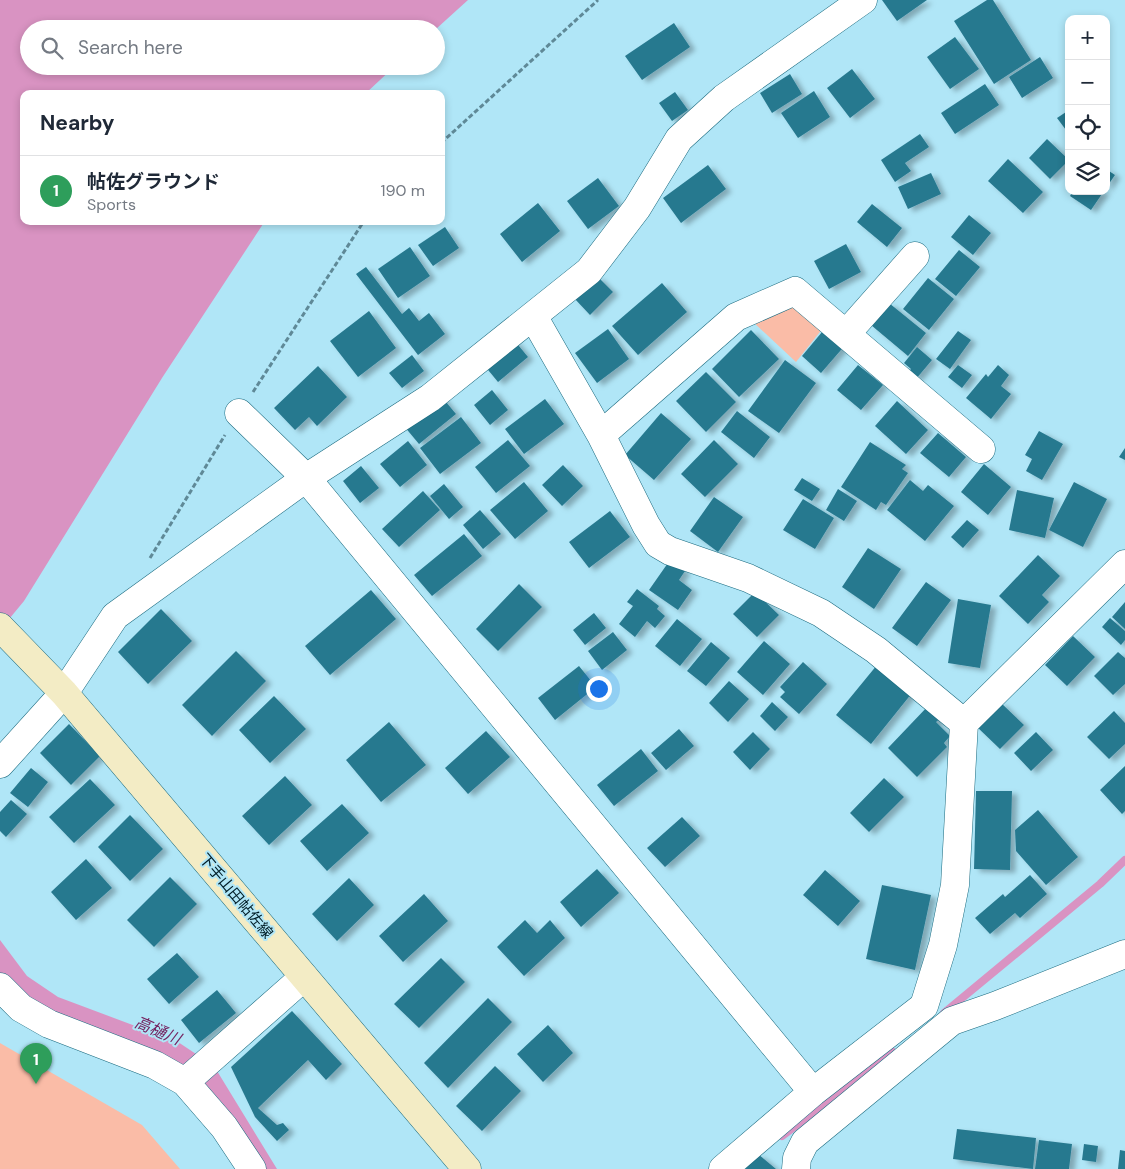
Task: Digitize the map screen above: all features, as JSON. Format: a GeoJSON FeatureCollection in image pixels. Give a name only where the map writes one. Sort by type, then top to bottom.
{"type":"FeatureCollection","features":[{"type":"Feature","properties":{"kind":"main road","name":"下手山田帖佐線"},"geometry":{"type":"LineString","coordinates":[[0,627],[64,693],[467,1169]]}},
{"type":"Feature","properties":{"kind":"street"},"geometry":{"type":"LineString","coordinates":[[0,764],[64,693],[115,616],[306,478],[430,398],[588,271],[637,208],[679,139],[724,98],[863,0]]}},
{"type":"Feature","properties":{"kind":"street"},"geometry":{"type":"LineString","coordinates":[[846,334],[915,256]]}},
{"type":"Feature","properties":{"kind":"street"},"geometry":{"type":"LineString","coordinates":[[601,435],[736,318],[795,291],[981,449]]}},
{"type":"Feature","properties":{"kind":"street"},"geometry":{"type":"LineString","coordinates":[[533,316],[601,435],[646,525],[658,544],[670,551],[748,578],[821,613],[876,650],[964,723]]}},
{"type":"Feature","properties":{"kind":"street"},"geometry":{"type":"LineString","coordinates":[[238,413],[306,478],[813,1092]]}},
{"type":"Feature","properties":{"kind":"street"},"geometry":{"type":"LineString","coordinates":[[724,1169],[813,1092],[924,1006],[943,945],[955,885],[964,723],[1125,564]]}},
{"type":"Feature","properties":{"kind":"street"},"geometry":{"type":"LineString","coordinates":[[796,1169],[796,1158],[805,1142],[952,1021],[1125,954]]}},
{"type":"Feature","properties":{"kind":"street"},"geometry":{"type":"LineString","coordinates":[[196,1072],[304,977]]}},
{"type":"Feature","properties":{"kind":"street"},"geometry":{"type":"LineString","coordinates":[[0,987],[21,1008],[49,1024],[156,1065],[196,1072]]}},
{"type":"Feature","properties":{"kind":"street"},"geometry":{"type":"LineString","coordinates":[[196,1072],[224,1127],[252,1169]]}},
{"type":"Feature","properties":{"kind":"path"},"geometry":{"type":"LineString","coordinates":[[445,139],[598,0]]}},
{"type":"Feature","properties":{"kind":"shaded area"},"geometry":{"type":"Polygon","coordinates":[[[0,0],[468,0],[445,21],[20,20],[20,75],[385,75],[369,90],[20,90],[20,225],[262,225],[162,378],[24,601],[0,630],[0,0]]]}},
{"type":"Feature","properties":{"kind":"shaded area"},"geometry":{"type":"Polygon","coordinates":[[[793,297],[827,323],[796,362],[752,321],[793,297]]]}},
{"type":"Feature","properties":{"kind":"shaded area","name":"高樋川"},"geometry":{"type":"Polygon","coordinates":[[[0,940],[27,976],[58,997],[178,1042],[214,1066],[277,1169],[263,1169],[199,1079],[56,1017],[23,996],[0,974],[0,940]]]}},
{"type":"Feature","properties":{"kind":"shaded area"},"geometry":{"type":"Polygon","coordinates":[[[0,1043],[142,1125],[180,1169],[0,1169],[0,1043]]]}},
{"type":"Feature","properties":{"kind":"building"},"geometry":{"type":"Polygon","coordinates":[[[882,0],[927,0],[897,21],[882,0]]]}},
{"type":"Feature","properties":{"kind":"building"},"geometry":{"type":"Polygon","coordinates":[[[987,0],[993,0],[1031,60],[994,84],[954,21],[987,0]]]}},
{"type":"Feature","properties":{"kind":"building"},"geometry":{"type":"Polygon","coordinates":[[[674,23],[690,47],[642,80],[625,56],[674,23]]]}},
{"type":"Feature","properties":{"kind":"building"},"geometry":{"type":"Polygon","coordinates":[[[955,37],[979,69],[950,89],[927,57],[955,37]]]}},
{"type":"Feature","properties":{"kind":"building"},"geometry":{"type":"Polygon","coordinates":[[[1040,57],[1053,78],[1022,98],[1009,77],[1040,57]]]}},
{"type":"Feature","properties":{"kind":"building"},"geometry":{"type":"Polygon","coordinates":[[[852,69],[875,99],[850,118],[827,88],[852,69]]]}},
{"type":"Feature","properties":{"kind":"building"},"geometry":{"type":"Polygon","coordinates":[[[790,74],[802,94],[772,113],[760,93],[790,74]]]}},
{"type":"Feature","properties":{"kind":"building"},"geometry":{"type":"Polygon","coordinates":[[[985,84],[999,105],[955,134],[941,113],[985,84]]]}},
{"type":"Feature","properties":{"kind":"building"},"geometry":{"type":"Polygon","coordinates":[[[814,91],[830,117],[798,138],[781,113],[814,91]]]}},
{"type":"Feature","properties":{"kind":"building"},"geometry":{"type":"Polygon","coordinates":[[[675,92],[688,110],[672,121],[659,103],[675,92]]]}},
{"type":"Feature","properties":{"kind":"building"},"geometry":{"type":"Polygon","coordinates":[[[1065,113],[1065,129],[1057,118],[1065,113]]]}},
{"type":"Feature","properties":{"kind":"building"},"geometry":{"type":"Polygon","coordinates":[[[920,134],[929,147],[905,163],[911,171],[895,182],[881,160],[920,134]]]}},
{"type":"Feature","properties":{"kind":"building"},"geometry":{"type":"Polygon","coordinates":[[[1047,139],[1065,156],[1065,164],[1050,179],[1029,158],[1047,139]]]}},
{"type":"Feature","properties":{"kind":"building"},"geometry":{"type":"Polygon","coordinates":[[[1008,159],[1043,192],[1023,213],[988,181],[1008,159]]]}},
{"type":"Feature","properties":{"kind":"building"},"geometry":{"type":"Polygon","coordinates":[[[708,165],[726,189],[681,223],[663,198],[708,165]]]}},
{"type":"Feature","properties":{"kind":"building"},"geometry":{"type":"Polygon","coordinates":[[[1110,172],[1115,175],[1110,182],[1110,172]]]}},
{"type":"Feature","properties":{"kind":"building"},"geometry":{"type":"Polygon","coordinates":[[[931,173],[941,194],[908,209],[898,187],[931,173]]]}},
{"type":"Feature","properties":{"kind":"building"},"geometry":{"type":"Polygon","coordinates":[[[598,178],[619,206],[588,229],[567,201],[598,178]]]}},
{"type":"Feature","properties":{"kind":"building"},"geometry":{"type":"Polygon","coordinates":[[[1071,195],[1101,195],[1091,210],[1071,195]]]}},
{"type":"Feature","properties":{"kind":"building"},"geometry":{"type":"Polygon","coordinates":[[[538,203],[560,231],[522,262],[500,234],[538,203]]]}},
{"type":"Feature","properties":{"kind":"building"},"geometry":{"type":"Polygon","coordinates":[[[872,204],[902,228],[887,247],[857,222],[872,204]]]}},
{"type":"Feature","properties":{"kind":"building"},"geometry":{"type":"Polygon","coordinates":[[[969,215],[991,233],[973,255],[951,237],[969,215]]]}},
{"type":"Feature","properties":{"kind":"building"},"geometry":{"type":"Polygon","coordinates":[[[445,227],[459,248],[433,266],[418,245],[445,227]]]}},
{"type":"Feature","properties":{"kind":"building"},"geometry":{"type":"Polygon","coordinates":[[[846,244],[861,272],[829,289],[814,261],[846,244]]]}},
{"type":"Feature","properties":{"kind":"building"},"geometry":{"type":"Polygon","coordinates":[[[410,247],[430,276],[398,298],[378,269],[410,247]]]}},
{"type":"Feature","properties":{"kind":"building"},"geometry":{"type":"Polygon","coordinates":[[[959,250],[980,267],[956,296],[935,279],[959,250]]]}},
{"type":"Feature","properties":{"kind":"building"},"geometry":{"type":"Polygon","coordinates":[[[366,267],[402,314],[409,308],[419,321],[429,313],[445,334],[418,355],[356,274],[366,267]]]}},
{"type":"Feature","properties":{"kind":"building"},"geometry":{"type":"Polygon","coordinates":[[[597,276],[613,292],[590,315],[574,298],[597,276]]]}},
{"type":"Feature","properties":{"kind":"building"},"geometry":{"type":"Polygon","coordinates":[[[928,278],[954,299],[929,330],[903,309],[928,278]]]}},
{"type":"Feature","properties":{"kind":"building"},"geometry":{"type":"Polygon","coordinates":[[[662,283],[687,312],[638,355],[612,326],[662,283]]]}},
{"type":"Feature","properties":{"kind":"building"},"geometry":{"type":"Polygon","coordinates":[[[889,303],[926,333],[908,356],[871,325],[889,303]]]}},
{"type":"Feature","properties":{"kind":"building"},"geometry":{"type":"Polygon","coordinates":[[[369,311],[396,348],[358,377],[330,341],[369,311]]]}},
{"type":"Feature","properties":{"kind":"building"},"geometry":{"type":"Polygon","coordinates":[[[827,326],[847,343],[821,373],[802,356],[827,326]]]}},
{"type":"Feature","properties":{"kind":"building"},"geometry":{"type":"Polygon","coordinates":[[[608,329],[629,359],[597,383],[575,353],[608,329]]]}},
{"type":"Feature","properties":{"kind":"building"},"geometry":{"type":"Polygon","coordinates":[[[751,330],[779,359],[739,397],[712,369],[751,330]]]}},
{"type":"Feature","properties":{"kind":"building"},"geometry":{"type":"Polygon","coordinates":[[[958,331],[971,340],[950,369],[936,359],[958,331]]]}},
{"type":"Feature","properties":{"kind":"building"},"geometry":{"type":"Polygon","coordinates":[[[514,340],[528,357],[498,382],[484,365],[514,340]]]}},
{"type":"Feature","properties":{"kind":"building"},"geometry":{"type":"Polygon","coordinates":[[[917,347],[932,360],[916,379],[908,372],[911,369],[904,363],[917,347]]]}},
{"type":"Feature","properties":{"kind":"building"},"geometry":{"type":"Polygon","coordinates":[[[412,355],[424,371],[402,388],[389,373],[412,355]]]}},
{"type":"Feature","properties":{"kind":"building"},"geometry":{"type":"Polygon","coordinates":[[[785,360],[816,383],[779,433],[748,411],[785,360]]]}},
{"type":"Feature","properties":{"kind":"building"},"geometry":{"type":"Polygon","coordinates":[[[858,365],[883,385],[861,410],[837,390],[858,365]]]}},
{"type":"Feature","properties":{"kind":"building"},"geometry":{"type":"Polygon","coordinates":[[[958,365],[972,375],[962,388],[948,377],[958,365]]]}},
{"type":"Feature","properties":{"kind":"building"},"geometry":{"type":"Polygon","coordinates":[[[998,365],[1009,375],[1001,386],[1011,394],[991,419],[966,398],[986,374],[988,377],[998,365]]]}},
{"type":"Feature","properties":{"kind":"building"},"geometry":{"type":"Polygon","coordinates":[[[318,366],[347,397],[317,426],[309,417],[295,430],[274,408],[318,366]]]}},
{"type":"Feature","properties":{"kind":"building"},"geometry":{"type":"Polygon","coordinates":[[[706,372],[736,402],[706,432],[676,401],[706,372]]]}},
{"type":"Feature","properties":{"kind":"building"},"geometry":{"type":"Polygon","coordinates":[[[492,390],[508,410],[490,425],[474,405],[492,390]]]}},
{"type":"Feature","properties":{"kind":"building"},"geometry":{"type":"Polygon","coordinates":[[[441,396],[456,414],[419,444],[404,426],[441,396]]]}},
{"type":"Feature","properties":{"kind":"building"},"geometry":{"type":"Polygon","coordinates":[[[545,399],[564,424],[524,454],[505,429],[545,399]]]}},
{"type":"Feature","properties":{"kind":"building"},"geometry":{"type":"Polygon","coordinates":[[[897,401],[928,430],[906,454],[875,426],[897,401]]]}},
{"type":"Feature","properties":{"kind":"building"},"geometry":{"type":"Polygon","coordinates":[[[737,411],[770,437],[754,458],[721,432],[737,411]]]}},
{"type":"Feature","properties":{"kind":"building"},"geometry":{"type":"Polygon","coordinates":[[[661,413],[691,439],[654,480],[625,455],[661,413]]]}},
{"type":"Feature","properties":{"kind":"building"},"geometry":{"type":"Polygon","coordinates":[[[461,417],[481,443],[440,474],[420,448],[461,417]]]}},
{"type":"Feature","properties":{"kind":"building"},"geometry":{"type":"Polygon","coordinates":[[[1039,431],[1063,444],[1042,480],[1026,471],[1032,459],[1025,455],[1039,431]]]}},
{"type":"Feature","properties":{"kind":"building"},"geometry":{"type":"Polygon","coordinates":[[[938,433],[966,457],[949,477],[920,453],[938,433]]]}},
{"type":"Feature","properties":{"kind":"building"},"geometry":{"type":"Polygon","coordinates":[[[508,440],[530,466],[496,493],[475,467],[508,440]]]}},
{"type":"Feature","properties":{"kind":"building"},"geometry":{"type":"Polygon","coordinates":[[[714,440],[738,464],[705,497],[681,474],[714,440]]]}},
{"type":"Feature","properties":{"kind":"building"},"geometry":{"type":"Polygon","coordinates":[[[408,441],[427,465],[400,487],[380,464],[408,441]]]}},
{"type":"Feature","properties":{"kind":"building"},"geometry":{"type":"Polygon","coordinates":[[[870,442],[906,465],[902,469],[908,473],[886,505],[881,502],[876,510],[841,487],[870,442]]]}},
{"type":"Feature","properties":{"kind":"building"},"geometry":{"type":"Polygon","coordinates":[[[1125,448],[1125,460],[1119,457],[1125,448]]]}},
{"type":"Feature","properties":{"kind":"building"},"geometry":{"type":"Polygon","coordinates":[[[984,464],[1011,487],[988,515],[961,492],[984,464]]]}},
{"type":"Feature","properties":{"kind":"building"},"geometry":{"type":"Polygon","coordinates":[[[563,465],[583,486],[562,506],[542,485],[563,465]]]}},
{"type":"Feature","properties":{"kind":"building"},"geometry":{"type":"Polygon","coordinates":[[[361,466],[379,488],[360,503],[343,481],[361,466]]]}},
{"type":"Feature","properties":{"kind":"building"},"geometry":{"type":"Polygon","coordinates":[[[802,478],[820,489],[812,501],[794,490],[802,478]]]}},
{"type":"Feature","properties":{"kind":"building"},"geometry":{"type":"Polygon","coordinates":[[[910,480],[923,491],[928,485],[954,506],[925,541],[887,510],[910,480]]]}},
{"type":"Feature","properties":{"kind":"building"},"geometry":{"type":"Polygon","coordinates":[[[524,482],[548,511],[515,539],[490,510],[524,482]]]}},
{"type":"Feature","properties":{"kind":"building"},"geometry":{"type":"Polygon","coordinates":[[[1074,482],[1107,499],[1083,547],[1049,530],[1074,482]]]}},
{"type":"Feature","properties":{"kind":"building"},"geometry":{"type":"Polygon","coordinates":[[[444,484],[463,507],[449,519],[430,496],[444,484]]]}},
{"type":"Feature","properties":{"kind":"building"},"geometry":{"type":"Polygon","coordinates":[[[838,489],[857,501],[844,521],[826,510],[838,489]]]}},
{"type":"Feature","properties":{"kind":"building"},"geometry":{"type":"Polygon","coordinates":[[[1017,490],[1054,498],[1045,538],[1009,530],[1017,490]]]}},
{"type":"Feature","properties":{"kind":"building"},"geometry":{"type":"Polygon","coordinates":[[[423,491],[440,510],[399,547],[382,529],[423,491]]]}},
{"type":"Feature","properties":{"kind":"building"},"geometry":{"type":"Polygon","coordinates":[[[714,497],[743,517],[718,552],[690,531],[714,497]]]}},
{"type":"Feature","properties":{"kind":"building"},"geometry":{"type":"Polygon","coordinates":[[[803,499],[834,518],[815,549],[783,530],[803,499]]]}},
{"type":"Feature","properties":{"kind":"building"},"geometry":{"type":"Polygon","coordinates":[[[480,510],[501,534],[483,549],[463,525],[480,510]]]}},
{"type":"Feature","properties":{"kind":"building"},"geometry":{"type":"Polygon","coordinates":[[[610,511],[630,537],[589,568],[569,542],[610,511]]]}},
{"type":"Feature","properties":{"kind":"building"},"geometry":{"type":"Polygon","coordinates":[[[967,520],[979,530],[963,548],[951,537],[967,520]]]}},
{"type":"Feature","properties":{"kind":"building"},"geometry":{"type":"Polygon","coordinates":[[[464,534],[482,556],[432,596],[414,575],[464,534]]]}},
{"type":"Feature","properties":{"kind":"building"},"geometry":{"type":"Polygon","coordinates":[[[868,548],[901,569],[874,609],[842,587],[868,548]]]}},
{"type":"Feature","properties":{"kind":"building"},"geometry":{"type":"Polygon","coordinates":[[[1038,555],[1060,576],[1042,595],[1049,602],[1028,624],[999,596],[1038,555]]]}},
{"type":"Feature","properties":{"kind":"building"},"geometry":{"type":"Polygon","coordinates":[[[670,560],[685,571],[679,580],[692,590],[678,610],[649,590],[670,560]]]}},
{"type":"Feature","properties":{"kind":"building"},"geometry":{"type":"Polygon","coordinates":[[[926,582],[951,600],[917,646],[892,628],[926,582]]]}},
{"type":"Feature","properties":{"kind":"building"},"geometry":{"type":"Polygon","coordinates":[[[519,584],[542,607],[498,651],[476,629],[519,584]]]}},
{"type":"Feature","properties":{"kind":"building"},"geometry":{"type":"Polygon","coordinates":[[[637,589],[659,606],[657,609],[665,616],[655,628],[647,621],[635,637],[619,624],[633,606],[627,602],[637,589]]]}},
{"type":"Feature","properties":{"kind":"building"},"geometry":{"type":"Polygon","coordinates":[[[371,590],[396,619],[330,675],[305,646],[371,590]]]}},
{"type":"Feature","properties":{"kind":"building"},"geometry":{"type":"Polygon","coordinates":[[[755,592],[779,615],[757,637],[733,614],[755,592]]]}},
{"type":"Feature","properties":{"kind":"building"},"geometry":{"type":"Polygon","coordinates":[[[958,599],[991,605],[980,668],[948,663],[958,599]]]}},
{"type":"Feature","properties":{"kind":"building"},"geometry":{"type":"Polygon","coordinates":[[[1125,602],[1125,629],[1112,617],[1125,602]]]}},
{"type":"Feature","properties":{"kind":"building"},"geometry":{"type":"Polygon","coordinates":[[[161,609],[192,641],[148,684],[118,652],[161,609]]]}},
{"type":"Feature","properties":{"kind":"building"},"geometry":{"type":"Polygon","coordinates":[[[594,613],[606,628],[585,645],[573,630],[594,613]]]}},
{"type":"Feature","properties":{"kind":"building"},"geometry":{"type":"Polygon","coordinates":[[[1110,618],[1125,631],[1125,640],[1121,645],[1102,627],[1110,618]]]}},
{"type":"Feature","properties":{"kind":"building"},"geometry":{"type":"Polygon","coordinates":[[[677,619],[702,639],[680,666],[655,646],[677,619]]]}},
{"type":"Feature","properties":{"kind":"building"},"geometry":{"type":"Polygon","coordinates":[[[613,632],[627,650],[602,670],[588,651],[613,632]]]}},
{"type":"Feature","properties":{"kind":"building"},"geometry":{"type":"Polygon","coordinates":[[[1073,636],[1095,657],[1067,686],[1045,665],[1073,636]]]}},
{"type":"Feature","properties":{"kind":"building"},"geometry":{"type":"Polygon","coordinates":[[[764,641],[790,664],[763,695],[737,672],[764,641]]]}},
{"type":"Feature","properties":{"kind":"building"},"geometry":{"type":"Polygon","coordinates":[[[711,642],[730,658],[706,686],[687,671],[711,642]]]}},
{"type":"Feature","properties":{"kind":"building"},"geometry":{"type":"Polygon","coordinates":[[[236,651],[266,681],[212,736],[182,705],[236,651]]]}},
{"type":"Feature","properties":{"kind":"building"},"geometry":{"type":"Polygon","coordinates":[[[1118,652],[1125,658],[1125,684],[1113,695],[1094,676],[1118,652]]]}},
{"type":"Feature","properties":{"kind":"building"},"geometry":{"type":"Polygon","coordinates":[[[803,662],[827,684],[799,714],[780,697],[785,692],[780,687],[803,662]]]}},
{"type":"Feature","properties":{"kind":"building"},"geometry":{"type":"Polygon","coordinates":[[[877,665],[912,693],[871,744],[836,715],[877,665]]]}},
{"type":"Feature","properties":{"kind":"building"},"geometry":{"type":"Polygon","coordinates":[[[579,666],[596,687],[555,720],[538,698],[579,666]]]}},
{"type":"Feature","properties":{"kind":"building"},"geometry":{"type":"Polygon","coordinates":[[[729,681],[749,699],[728,722],[709,703],[729,681]]]}},
{"type":"Feature","properties":{"kind":"building"},"geometry":{"type":"Polygon","coordinates":[[[274,696],[306,729],[270,763],[239,730],[274,696]]]}},
{"type":"Feature","properties":{"kind":"building"},"geometry":{"type":"Polygon","coordinates":[[[772,702],[788,717],[775,731],[760,716],[772,702]]]}},
{"type":"Feature","properties":{"kind":"building"},"geometry":{"type":"Polygon","coordinates":[[[1000,702],[1024,725],[1000,749],[976,726],[1000,702]]]}},
{"type":"Feature","properties":{"kind":"building"},"geometry":{"type":"Polygon","coordinates":[[[929,705],[942,717],[936,722],[950,736],[944,743],[947,747],[917,777],[888,748],[929,705]]]}},
{"type":"Feature","properties":{"kind":"building"},"geometry":{"type":"Polygon","coordinates":[[[1114,711],[1125,723],[1125,744],[1109,759],[1087,737],[1114,711]]]}},
{"type":"Feature","properties":{"kind":"building"},"geometry":{"type":"Polygon","coordinates":[[[389,722],[426,765],[381,802],[346,760],[389,722]]]}},
{"type":"Feature","properties":{"kind":"building"},"geometry":{"type":"Polygon","coordinates":[[[69,724],[100,756],[71,785],[40,753],[69,724]]]}},
{"type":"Feature","properties":{"kind":"building"},"geometry":{"type":"Polygon","coordinates":[[[679,729],[694,746],[666,770],[651,753],[679,729]]]}},
{"type":"Feature","properties":{"kind":"building"},"geometry":{"type":"Polygon","coordinates":[[[486,731],[510,757],[468,794],[445,768],[486,731]]]}},
{"type":"Feature","properties":{"kind":"building"},"geometry":{"type":"Polygon","coordinates":[[[753,732],[770,749],[750,770],[733,752],[753,732]]]}},
{"type":"Feature","properties":{"kind":"building"},"geometry":{"type":"Polygon","coordinates":[[[1036,732],[1053,750],[1031,771],[1014,753],[1036,732]]]}},
{"type":"Feature","properties":{"kind":"building"},"geometry":{"type":"Polygon","coordinates":[[[641,749],[658,771],[614,806],[597,785],[641,749]]]}},
{"type":"Feature","properties":{"kind":"building"},"geometry":{"type":"Polygon","coordinates":[[[1125,766],[1125,811],[1122,814],[1100,790],[1125,766]]]}},
{"type":"Feature","properties":{"kind":"building"},"geometry":{"type":"Polygon","coordinates":[[[31,768],[48,782],[28,807],[10,793],[31,768]]]}},
{"type":"Feature","properties":{"kind":"building"},"geometry":{"type":"Polygon","coordinates":[[[285,776],[312,805],[269,845],[242,816],[285,776]]]}},
{"type":"Feature","properties":{"kind":"building"},"geometry":{"type":"Polygon","coordinates":[[[884,778],[904,797],[869,832],[850,813],[884,778]]]}},
{"type":"Feature","properties":{"kind":"building"},"geometry":{"type":"Polygon","coordinates":[[[90,779],[115,805],[74,843],[49,817],[90,779]]]}},
{"type":"Feature","properties":{"kind":"building"},"geometry":{"type":"Polygon","coordinates":[[[976,791],[1012,791],[1010,870],[974,869],[976,791]]]}},
{"type":"Feature","properties":{"kind":"building"},"geometry":{"type":"Polygon","coordinates":[[[11,800],[27,814],[6,837],[0,831],[0,812],[11,800]]]}},
{"type":"Feature","properties":{"kind":"building"},"geometry":{"type":"Polygon","coordinates":[[[342,804],[369,833],[327,871],[300,841],[342,804]]]}},
{"type":"Feature","properties":{"kind":"building"},"geometry":{"type":"Polygon","coordinates":[[[1038,810],[1078,857],[1046,885],[1016,851],[1015,830],[1038,810]]]}},
{"type":"Feature","properties":{"kind":"building"},"geometry":{"type":"Polygon","coordinates":[[[130,815],[163,849],[130,881],[98,847],[130,815]]]}},
{"type":"Feature","properties":{"kind":"building"},"geometry":{"type":"Polygon","coordinates":[[[682,817],[700,836],[665,867],[647,848],[682,817]]]}},
{"type":"Feature","properties":{"kind":"building"},"geometry":{"type":"Polygon","coordinates":[[[86,859],[112,888],[76,920],[51,892],[86,859]]]}},
{"type":"Feature","properties":{"kind":"building"},"geometry":{"type":"Polygon","coordinates":[[[597,869],[619,893],[581,927],[560,902],[597,869]]]}},
{"type":"Feature","properties":{"kind":"building"},"geometry":{"type":"Polygon","coordinates":[[[825,870],[860,901],[838,926],[803,895],[825,870]]]}},
{"type":"Feature","properties":{"kind":"building"},"geometry":{"type":"Polygon","coordinates":[[[1030,875],[1047,894],[1020,918],[1015,913],[990,934],[975,918],[1003,894],[1005,897],[1030,875]]]}},
{"type":"Feature","properties":{"kind":"building"},"geometry":{"type":"Polygon","coordinates":[[[170,877],[197,904],[154,947],[127,920],[170,877]]]}},
{"type":"Feature","properties":{"kind":"building"},"geometry":{"type":"Polygon","coordinates":[[[349,878],[374,905],[337,941],[312,914],[349,878]]]}},
{"type":"Feature","properties":{"kind":"building"},"geometry":{"type":"Polygon","coordinates":[[[882,885],[931,895],[915,970],[866,959],[882,885]]]}},
{"type":"Feature","properties":{"kind":"building"},"geometry":{"type":"Polygon","coordinates":[[[424,894],[448,921],[403,962],[379,936],[424,894]]]}},
{"type":"Feature","properties":{"kind":"building"},"geometry":{"type":"Polygon","coordinates":[[[525,920],[537,933],[550,920],[565,938],[524,976],[497,947],[525,920]]]}},
{"type":"Feature","properties":{"kind":"building"},"geometry":{"type":"Polygon","coordinates":[[[177,953],[199,977],[169,1004],[147,979],[177,953]]]}},
{"type":"Feature","properties":{"kind":"building"},"geometry":{"type":"Polygon","coordinates":[[[441,958],[465,982],[419,1028],[394,1004],[441,958]]]}},
{"type":"Feature","properties":{"kind":"building"},"geometry":{"type":"Polygon","coordinates":[[[217,990],[236,1013],[199,1043],[181,1020],[217,990]]]}},
{"type":"Feature","properties":{"kind":"building"},"geometry":{"type":"Polygon","coordinates":[[[488,998],[512,1022],[448,1088],[424,1063],[488,998]]]}},
{"type":"Feature","properties":{"kind":"building"},"geometry":{"type":"Polygon","coordinates":[[[292,1011],[342,1064],[326,1080],[308,1060],[258,1108],[277,1125],[283,1123],[289,1130],[277,1141],[255,1117],[231,1067],[292,1011]]]}},
{"type":"Feature","properties":{"kind":"building"},"geometry":{"type":"Polygon","coordinates":[[[548,1025],[573,1053],[543,1082],[517,1054],[548,1025]]]}},
{"type":"Feature","properties":{"kind":"building"},"geometry":{"type":"Polygon","coordinates":[[[495,1066],[521,1091],[482,1131],[456,1106],[495,1066]]]}},
{"type":"Feature","properties":{"kind":"building"},"geometry":{"type":"Polygon","coordinates":[[[957,1129],[1036,1138],[1033,1169],[953,1159],[957,1129]]]}},
{"type":"Feature","properties":{"kind":"building"},"geometry":{"type":"Polygon","coordinates":[[[1039,1140],[1072,1144],[1069,1169],[1035,1169],[1039,1140]]]}},
{"type":"Feature","properties":{"kind":"building"},"geometry":{"type":"Polygon","coordinates":[[[1084,1144],[1098,1146],[1096,1162],[1082,1160],[1084,1144]]]}},
{"type":"Feature","properties":{"kind":"building"},"geometry":{"type":"Polygon","coordinates":[[[1120,1150],[1125,1151],[1125,1169],[1118,1169],[1120,1150]]]}},
{"type":"Feature","properties":{"kind":"building"},"geometry":{"type":"Polygon","coordinates":[[[758,1154],[776,1169],[745,1169],[758,1154]]]}},
{"type":"Feature","properties":{"kind":"waterway"},"geometry":{"type":"LineString","coordinates":[[944,1013],[1100,884],[1125,860]]}},
{"type":"Feature","properties":{"kind":"waterway"},"geometry":{"type":"LineString","coordinates":[[782,1136],[893,1052]]}},
{"type":"Feature","properties":{"kind":"place","name":"帖佐グラウンド"},"geometry":{"type":"Point","coordinates":[36,1084]}}]}
